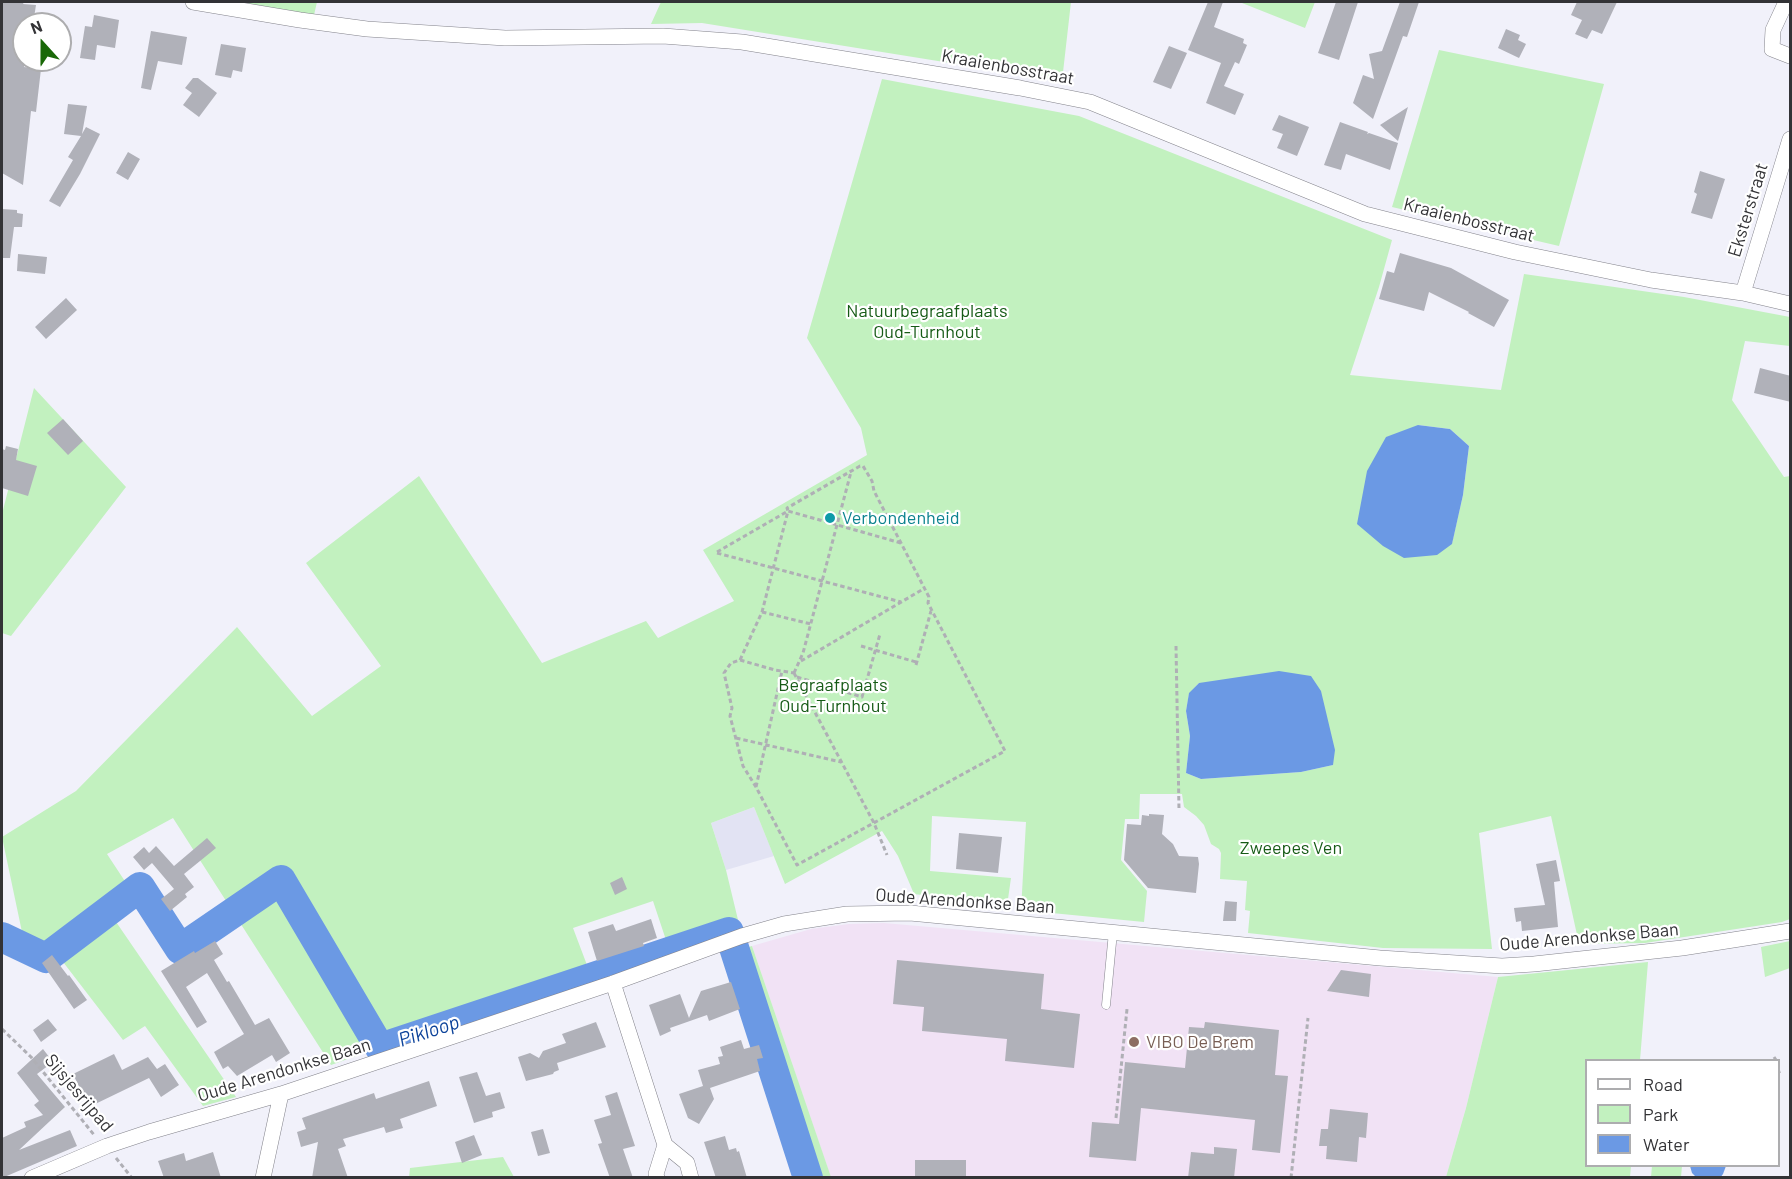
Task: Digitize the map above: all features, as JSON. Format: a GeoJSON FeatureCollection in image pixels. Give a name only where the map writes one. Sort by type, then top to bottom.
{"type":"FeatureCollection","features":[{"type":"Feature","properties":{"kind":"street","name":"Kraaienbosstraat"},"geometry":{"type":"LineString","coordinates":[[193,2],[367,29],[505,38],[663,36],[742,42],[1020,88],[1090,102],[1365,214],[1515,252],[1628,275],[1743,293],[1791,304]]}},
{"type":"Feature","properties":{"kind":"street"},"geometry":{"type":"LineString","coordinates":[[1786,2],[1773,30],[1772,48],[1791,56]]}},
{"type":"Feature","properties":{"kind":"street","name":"Eksterstraat"},"geometry":{"type":"LineString","coordinates":[[1743,293],[1791,139]]}},
{"type":"Feature","properties":{"kind":"street","name":"Oude Arendonkse Baan"},"geometry":{"type":"LineString","coordinates":[[32,1178],[107,1146],[280,1094],[613,983],[742,936],[784,924],[847,914],[910,913],[1380,958],[1502,966],[1682,948],[1791,931]]}},
{"type":"Feature","properties":{"kind":"street"},"geometry":{"type":"LineString","coordinates":[[613,983],[664,1145],[656,1174],[657,1178]]}},
{"type":"Feature","properties":{"kind":"street"},"geometry":{"type":"LineString","coordinates":[[263,1178],[280,1094]]}},
{"type":"Feature","properties":{"kind":"street"},"geometry":{"type":"LineString","coordinates":[[664,1145],[687,1164],[691,1178]]}},
{"type":"Feature","properties":{"kind":"lane"},"geometry":{"type":"LineString","coordinates":[[1106,1005],[1113,932]]}},
{"type":"Feature","properties":{"kind":"path"},"geometry":{"type":"LineString","coordinates":[[740,660],[762,612],[787,508],[863,466],[929,597],[928,603],[1005,751],[874,823],[797,866],[743,766],[730,716],[732,708],[724,673],[731,663],[740,660],[794,673],[874,823],[887,855]]}},
{"type":"Feature","properties":{"kind":"path"},"geometry":{"type":"LineString","coordinates":[[794,673],[800,662],[811,624],[851,471]]}},
{"type":"Feature","properties":{"kind":"path"},"geometry":{"type":"LineString","coordinates":[[901,543],[788,511],[717,552],[901,602]]}},
{"type":"Feature","properties":{"kind":"path"},"geometry":{"type":"LineString","coordinates":[[800,662],[924,588]]}},
{"type":"Feature","properties":{"kind":"path"},"geometry":{"type":"LineString","coordinates":[[861,646],[916,664],[932,609]]}},
{"type":"Feature","properties":{"kind":"path"},"geometry":{"type":"LineString","coordinates":[[762,612],[811,624]]}},
{"type":"Feature","properties":{"kind":"path"},"geometry":{"type":"LineString","coordinates":[[797,677],[862,697],[880,634]]}},
{"type":"Feature","properties":{"kind":"path"},"geometry":{"type":"LineString","coordinates":[[1176,646],[1179,810]]}},
{"type":"Feature","properties":{"kind":"path"},"geometry":{"type":"LineString","coordinates":[[756,787],[782,671]]}},
{"type":"Feature","properties":{"kind":"path"},"geometry":{"type":"LineString","coordinates":[[736,738],[841,762]]}},
{"type":"Feature","properties":{"kind":"path"},"geometry":{"type":"LineString","coordinates":[[1116,1118],[1127,1009]]}},
{"type":"Feature","properties":{"kind":"path"},"geometry":{"type":"LineString","coordinates":[[1291,1178],[1308,1018]]}},
{"type":"Feature","properties":{"kind":"path","name":"Sijsjesrijpad"},"geometry":{"type":"LineString","coordinates":[[2,1029],[31,1057],[92,1133],[107,1146],[132,1178]]}},
{"type":"Feature","properties":{"kind":"shaded area"},"geometry":{"type":"Polygon","coordinates":[[[754,807],[774,856],[726,870],[711,823],[754,807]]]}},
{"type":"Feature","properties":{"kind":"shaded area","name":"VIBO De Brem"},"geometry":{"type":"Polygon","coordinates":[[[884,923],[1498,977],[1466,1108],[1446,1177],[831,1178],[752,946],[811,929],[849,924],[884,923]]]}},
{"type":"Feature","properties":{"kind":"green space"},"geometry":{"type":"Polygon","coordinates":[[[224,2],[317,2],[314,15],[224,2]]]}},
{"type":"Feature","properties":{"kind":"green space"},"geometry":{"type":"Polygon","coordinates":[[[661,2],[1071,2],[1062,81],[702,23],[651,24],[661,2]]]}},
{"type":"Feature","properties":{"kind":"green space"},"geometry":{"type":"Polygon","coordinates":[[[1242,2],[1315,2],[1305,28],[1242,2]]]}},
{"type":"Feature","properties":{"kind":"green space"},"geometry":{"type":"Polygon","coordinates":[[[1439,50],[1604,84],[1559,246],[1392,207],[1439,50]]]}},
{"type":"Feature","properties":{"kind":"green space"},"geometry":{"type":"Polygon","coordinates":[[[882,79],[1079,116],[1392,240],[1350,375],[1501,390],[1524,274],[1684,297],[1790,317],[1790,346],[1745,341],[1732,400],[1784,477],[1790,476],[1790,919],[1645,943],[1579,944],[1551,816],[1479,833],[1492,949],[1383,948],[1248,933],[1250,911],[1245,910],[1247,881],[1220,879],[1221,853],[1211,844],[1204,825],[1184,807],[1182,794],[1140,794],[1139,819],[1125,819],[1121,860],[1147,891],[1144,922],[1021,910],[1026,822],[932,816],[930,871],[1011,878],[1007,906],[914,894],[898,856],[882,831],[785,884],[754,807],[711,823],[726,870],[739,924],[669,949],[653,901],[573,928],[590,973],[389,1038],[370,1051],[331,1065],[173,818],[107,854],[136,898],[112,916],[236,1097],[203,1106],[145,1026],[123,1040],[50,945],[35,949],[22,932],[2,837],[76,791],[237,627],[312,716],[381,666],[306,563],[419,476],[542,663],[646,621],[658,638],[734,601],[703,550],[867,455],[861,428],[807,338],[882,79]],[[1418,425],[1452,543],[1463,495],[1469,446],[1450,429],[1418,425]],[[1199,683],[1189,694],[1186,711],[1190,736],[1186,773],[1201,779],[1301,772],[1333,765],[1199,683]]]}},
{"type":"Feature","properties":{"kind":"green space"},"geometry":{"type":"Polygon","coordinates":[[[34,388],[126,487],[11,636],[2,633],[2,514],[34,388]]]}},
{"type":"Feature","properties":{"kind":"green space"},"geometry":{"type":"Polygon","coordinates":[[[1790,941],[1790,968],[1765,977],[1761,947],[1790,941]]]}},
{"type":"Feature","properties":{"kind":"green space"},"geometry":{"type":"Polygon","coordinates":[[[752,946],[831,1177],[808,1177],[735,951],[752,946]]]}},
{"type":"Feature","properties":{"kind":"green space"},"geometry":{"type":"Polygon","coordinates":[[[1648,962],[1640,1059],[1585,1059],[1585,1167],[1631,1167],[1630,1177],[1446,1177],[1466,1108],[1498,977],[1648,962]]]}},
{"type":"Feature","properties":{"kind":"green space"},"geometry":{"type":"Polygon","coordinates":[[[503,1157],[514,1177],[409,1178],[410,1168],[503,1157]]]}},
{"type":"Feature","properties":{"kind":"green space"},"geometry":{"type":"Polygon","coordinates":[[[1652,1167],[1682,1167],[1681,1177],[1651,1177],[1652,1167]]]}},
{"type":"Feature","properties":{"kind":"water"},"geometry":{"type":"Polygon","coordinates":[[[1418,425],[1450,429],[1469,446],[1463,495],[1452,544],[1437,555],[1404,558],[1383,546],[1357,524],[1367,471],[1386,437],[1418,425]]]}},
{"type":"Feature","properties":{"kind":"water"},"geometry":{"type":"Polygon","coordinates":[[[1279,671],[1311,676],[1321,691],[1335,750],[1333,765],[1301,772],[1201,779],[1186,773],[1190,736],[1186,711],[1189,693],[1199,683],[1279,671]]]}},
{"type":"Feature","properties":{"kind":"water"},"geometry":{"type":"Polygon","coordinates":[[[1690,1167],[1726,1167],[1720,1178],[1696,1177],[1690,1167]]]}},
{"type":"Feature","properties":{"kind":"building"},"geometry":{"type":"Polygon","coordinates":[[[3,2],[24,2],[23,4],[36,5],[35,12],[12,12],[12,72],[41,72],[36,112],[31,111],[23,185],[2,173],[3,2]]]}},
{"type":"Feature","properties":{"kind":"building"},"geometry":{"type":"Polygon","coordinates":[[[1208,2],[1223,2],[1214,27],[1244,39],[1243,43],[1247,45],[1239,64],[1235,62],[1224,86],[1244,94],[1235,115],[1206,103],[1221,63],[1188,50],[1208,2]]]}},
{"type":"Feature","properties":{"kind":"building"},"geometry":{"type":"Polygon","coordinates":[[[1336,2],[1358,2],[1339,60],[1318,53],[1336,2]]]}},
{"type":"Feature","properties":{"kind":"building"},"geometry":{"type":"Polygon","coordinates":[[[1400,2],[1419,2],[1407,37],[1403,36],[1373,119],[1353,103],[1363,75],[1374,79],[1369,54],[1382,51],[1400,2]]]}},
{"type":"Feature","properties":{"kind":"building"},"geometry":{"type":"Polygon","coordinates":[[[1577,2],[1617,2],[1602,34],[1592,30],[1587,39],[1575,34],[1582,20],[1571,15],[1577,2]]]}},
{"type":"Feature","properties":{"kind":"building"},"geometry":{"type":"Polygon","coordinates":[[[94,15],[119,20],[115,48],[97,45],[95,60],[80,58],[85,26],[92,27],[94,15]]]}},
{"type":"Feature","properties":{"kind":"building"},"geometry":{"type":"Polygon","coordinates":[[[1506,29],[1520,35],[1518,40],[1526,44],[1519,58],[1498,48],[1506,29]]]}},
{"type":"Feature","properties":{"kind":"building"},"geometry":{"type":"Polygon","coordinates":[[[151,31],[187,37],[182,65],[158,61],[151,90],[141,88],[151,31]]]}},
{"type":"Feature","properties":{"kind":"building"},"geometry":{"type":"Polygon","coordinates":[[[221,44],[246,48],[242,72],[233,70],[231,78],[215,75],[221,44]]]}},
{"type":"Feature","properties":{"kind":"building"},"geometry":{"type":"Polygon","coordinates":[[[1169,46],[1187,53],[1171,89],[1153,82],[1169,46]]]}},
{"type":"Feature","properties":{"kind":"building"},"geometry":{"type":"Polygon","coordinates":[[[193,78],[198,78],[217,93],[199,117],[183,105],[192,93],[185,88],[193,78]]]}},
{"type":"Feature","properties":{"kind":"building"},"geometry":{"type":"Polygon","coordinates":[[[68,104],[87,106],[82,134],[86,127],[100,134],[60,207],[49,201],[73,160],[68,157],[81,136],[64,134],[68,104]]]}},
{"type":"Feature","properties":{"kind":"building"},"geometry":{"type":"Polygon","coordinates":[[[1408,107],[1398,141],[1380,125],[1408,107]]]}},
{"type":"Feature","properties":{"kind":"building"},"geometry":{"type":"Polygon","coordinates":[[[1279,115],[1309,127],[1297,156],[1277,148],[1283,134],[1272,130],[1279,115]]]}},
{"type":"Feature","properties":{"kind":"building"},"geometry":{"type":"Polygon","coordinates":[[[1340,122],[1368,132],[1367,134],[1398,143],[1390,170],[1346,154],[1341,170],[1324,165],[1340,122]]]}},
{"type":"Feature","properties":{"kind":"building"},"geometry":{"type":"Polygon","coordinates":[[[128,152],[140,159],[128,180],[116,173],[128,152]]]}},
{"type":"Feature","properties":{"kind":"building"},"geometry":{"type":"Polygon","coordinates":[[[1700,171],[1725,179],[1712,219],[1691,213],[1697,194],[1694,192],[1700,171]]]}},
{"type":"Feature","properties":{"kind":"building"},"geometry":{"type":"Polygon","coordinates":[[[2,209],[17,210],[17,213],[23,214],[22,227],[14,227],[10,258],[2,258],[2,209]]]}},
{"type":"Feature","properties":{"kind":"building"},"geometry":{"type":"Polygon","coordinates":[[[1400,253],[1451,268],[1509,300],[1494,327],[1429,292],[1424,311],[1379,299],[1387,271],[1394,273],[1400,253]]]}},
{"type":"Feature","properties":{"kind":"building"},"geometry":{"type":"Polygon","coordinates":[[[18,254],[47,257],[45,274],[17,271],[18,254]]]}},
{"type":"Feature","properties":{"kind":"building"},"geometry":{"type":"Polygon","coordinates":[[[66,298],[77,310],[46,339],[35,327],[66,298]]]}},
{"type":"Feature","properties":{"kind":"building"},"geometry":{"type":"Polygon","coordinates":[[[1760,368],[1791,376],[1791,402],[1754,393],[1760,368]]]}},
{"type":"Feature","properties":{"kind":"building"},"geometry":{"type":"Polygon","coordinates":[[[63,419],[83,441],[68,455],[47,433],[63,419]]]}},
{"type":"Feature","properties":{"kind":"building"},"geometry":{"type":"Polygon","coordinates":[[[6,446],[18,449],[16,460],[37,466],[28,496],[2,488],[2,449],[5,450],[6,446]]]}},
{"type":"Feature","properties":{"kind":"building"},"geometry":{"type":"Polygon","coordinates":[[[1149,814],[1164,815],[1162,834],[1173,844],[1179,856],[1198,857],[1196,893],[1148,888],[1124,860],[1127,824],[1141,825],[1142,815],[1149,816],[1149,814]]]}},
{"type":"Feature","properties":{"kind":"building"},"geometry":{"type":"Polygon","coordinates":[[[959,833],[1002,837],[998,873],[956,869],[959,833]]]}},
{"type":"Feature","properties":{"kind":"building"},"geometry":{"type":"Polygon","coordinates":[[[207,838],[216,848],[184,874],[194,887],[185,894],[187,897],[170,911],[161,899],[174,889],[152,863],[144,870],[133,857],[144,847],[149,853],[156,846],[174,866],[207,838]]]}},
{"type":"Feature","properties":{"kind":"building"},"geometry":{"type":"Polygon","coordinates":[[[1556,860],[1560,881],[1554,882],[1558,927],[1522,931],[1521,921],[1516,922],[1514,908],[1545,905],[1536,864],[1556,860]]]}},
{"type":"Feature","properties":{"kind":"building"},"geometry":{"type":"Polygon","coordinates":[[[622,877],[627,889],[615,895],[610,883],[622,877]]]}},
{"type":"Feature","properties":{"kind":"building"},"geometry":{"type":"Polygon","coordinates":[[[1225,901],[1237,902],[1236,921],[1223,921],[1225,901]]]}},
{"type":"Feature","properties":{"kind":"building"},"geometry":{"type":"Polygon","coordinates":[[[651,919],[657,938],[643,943],[644,946],[597,961],[588,932],[613,924],[616,931],[651,919]]]}},
{"type":"Feature","properties":{"kind":"building"},"geometry":{"type":"Polygon","coordinates":[[[215,941],[223,954],[214,960],[255,1025],[269,1018],[290,1053],[276,1062],[272,1055],[237,1076],[228,1066],[223,1069],[214,1052],[244,1034],[207,973],[186,987],[207,1022],[197,1028],[161,971],[215,941]]]}},
{"type":"Feature","properties":{"kind":"building"},"geometry":{"type":"Polygon","coordinates":[[[52,955],[87,1000],[74,1009],[42,963],[52,955]]]}},
{"type":"Feature","properties":{"kind":"building"},"geometry":{"type":"Polygon","coordinates":[[[897,960],[1044,974],[1041,1009],[1080,1014],[1074,1068],[1005,1061],[1007,1039],[922,1031],[924,1007],[893,1004],[897,960]]]}},
{"type":"Feature","properties":{"kind":"building"},"geometry":{"type":"Polygon","coordinates":[[[1341,970],[1371,974],[1369,997],[1327,991],[1341,970]]]}},
{"type":"Feature","properties":{"kind":"building"},"geometry":{"type":"Polygon","coordinates":[[[731,982],[740,1009],[709,1021],[707,1015],[670,1028],[671,1031],[660,1036],[649,1005],[680,994],[689,1018],[701,991],[731,982]]]}},
{"type":"Feature","properties":{"kind":"building"},"geometry":{"type":"Polygon","coordinates":[[[48,1019],[57,1030],[41,1042],[33,1030],[48,1019]]]}},
{"type":"Feature","properties":{"kind":"building"},"geometry":{"type":"Polygon","coordinates":[[[596,1022],[606,1047],[557,1063],[559,1070],[553,1074],[526,1081],[518,1057],[530,1053],[539,1058],[543,1051],[566,1043],[562,1034],[596,1022]]]}},
{"type":"Feature","properties":{"kind":"building"},"geometry":{"type":"Polygon","coordinates":[[[1205,1022],[1279,1030],[1275,1075],[1288,1076],[1280,1153],[1252,1150],[1255,1120],[1141,1108],[1136,1161],[1089,1157],[1092,1122],[1119,1124],[1125,1062],[1185,1068],[1189,1027],[1204,1028],[1205,1022]]]}},
{"type":"Feature","properties":{"kind":"building"},"geometry":{"type":"Polygon","coordinates":[[[741,1040],[744,1049],[759,1045],[763,1058],[757,1059],[760,1071],[710,1088],[714,1099],[699,1124],[688,1118],[679,1094],[703,1086],[698,1070],[720,1064],[718,1057],[723,1056],[720,1047],[741,1040]]]}},
{"type":"Feature","properties":{"kind":"building"},"geometry":{"type":"Polygon","coordinates":[[[43,1049],[53,1062],[37,1074],[65,1107],[19,1150],[70,1130],[77,1146],[2,1178],[2,1138],[26,1127],[24,1122],[43,1115],[34,1105],[39,1101],[17,1073],[43,1049]]]}},
{"type":"Feature","properties":{"kind":"building"},"geometry":{"type":"Polygon","coordinates":[[[114,1054],[122,1070],[148,1057],[157,1069],[165,1064],[179,1085],[161,1097],[149,1078],[89,1107],[73,1074],[114,1054]]]}},
{"type":"Feature","properties":{"kind":"building"},"geometry":{"type":"Polygon","coordinates":[[[477,1072],[486,1096],[500,1092],[505,1108],[492,1112],[493,1117],[474,1123],[459,1077],[477,1072]]]}},
{"type":"Feature","properties":{"kind":"building"},"geometry":{"type":"Polygon","coordinates":[[[429,1081],[437,1106],[400,1119],[403,1128],[386,1133],[384,1127],[343,1139],[346,1146],[338,1149],[348,1178],[312,1178],[318,1142],[301,1147],[297,1132],[306,1129],[302,1118],[374,1093],[376,1099],[429,1081]]]}},
{"type":"Feature","properties":{"kind":"building"},"geometry":{"type":"Polygon","coordinates":[[[617,1092],[635,1146],[623,1149],[633,1178],[610,1178],[598,1144],[602,1143],[594,1120],[611,1115],[605,1096],[617,1092]]]}},
{"type":"Feature","properties":{"kind":"building"},"geometry":{"type":"Polygon","coordinates":[[[1330,1109],[1368,1113],[1366,1138],[1359,1137],[1357,1162],[1326,1159],[1327,1146],[1319,1146],[1321,1129],[1328,1129],[1330,1109]]]}},
{"type":"Feature","properties":{"kind":"building"},"geometry":{"type":"Polygon","coordinates":[[[543,1129],[550,1153],[538,1156],[531,1132],[543,1129]]]}},
{"type":"Feature","properties":{"kind":"building"},"geometry":{"type":"Polygon","coordinates":[[[474,1135],[482,1155],[462,1163],[455,1142],[474,1135]]]}},
{"type":"Feature","properties":{"kind":"building"},"geometry":{"type":"Polygon","coordinates":[[[725,1136],[729,1150],[736,1148],[737,1152],[739,1151],[747,1178],[716,1178],[704,1142],[725,1136]]]}},
{"type":"Feature","properties":{"kind":"building"},"geometry":{"type":"Polygon","coordinates":[[[1214,1147],[1237,1149],[1234,1178],[1188,1178],[1191,1152],[1214,1154],[1214,1147]]]}},
{"type":"Feature","properties":{"kind":"building"},"geometry":{"type":"Polygon","coordinates":[[[213,1152],[221,1178],[164,1178],[158,1161],[184,1153],[186,1161],[213,1152]]]}},
{"type":"Feature","properties":{"kind":"building"},"geometry":{"type":"Polygon","coordinates":[[[915,1160],[966,1160],[966,1178],[915,1178],[915,1160]]]}},
{"type":"Feature","properties":{"kind":"waterway","name":"Pikloop"},"geometry":{"type":"LineString","coordinates":[[2,937],[46,958],[140,887],[180,949],[281,880],[380,1048],[729,932],[808,1178]]}},
{"type":"Feature","properties":{"kind":"place","name":"Verbondenheid"},"geometry":{"type":"Point","coordinates":[830,518]}},
{"type":"Feature","properties":{"kind":"place","name":"VIBO De Brem"},"geometry":{"type":"Point","coordinates":[1134,1042]}},
{"type":"Feature","properties":{"kind":"park label","name":"Natuurbegraafplaats Oud-Turnhout"},"geometry":{"type":"Point","coordinates":[927,321]}},
{"type":"Feature","properties":{"kind":"park label","name":"Begraafplaats Oud-Turnhout"},"geometry":{"type":"Point","coordinates":[833,695]}},
{"type":"Feature","properties":{"kind":"park label","name":"Zweepes Ven"},"geometry":{"type":"Point","coordinates":[1291,848]}}]}
